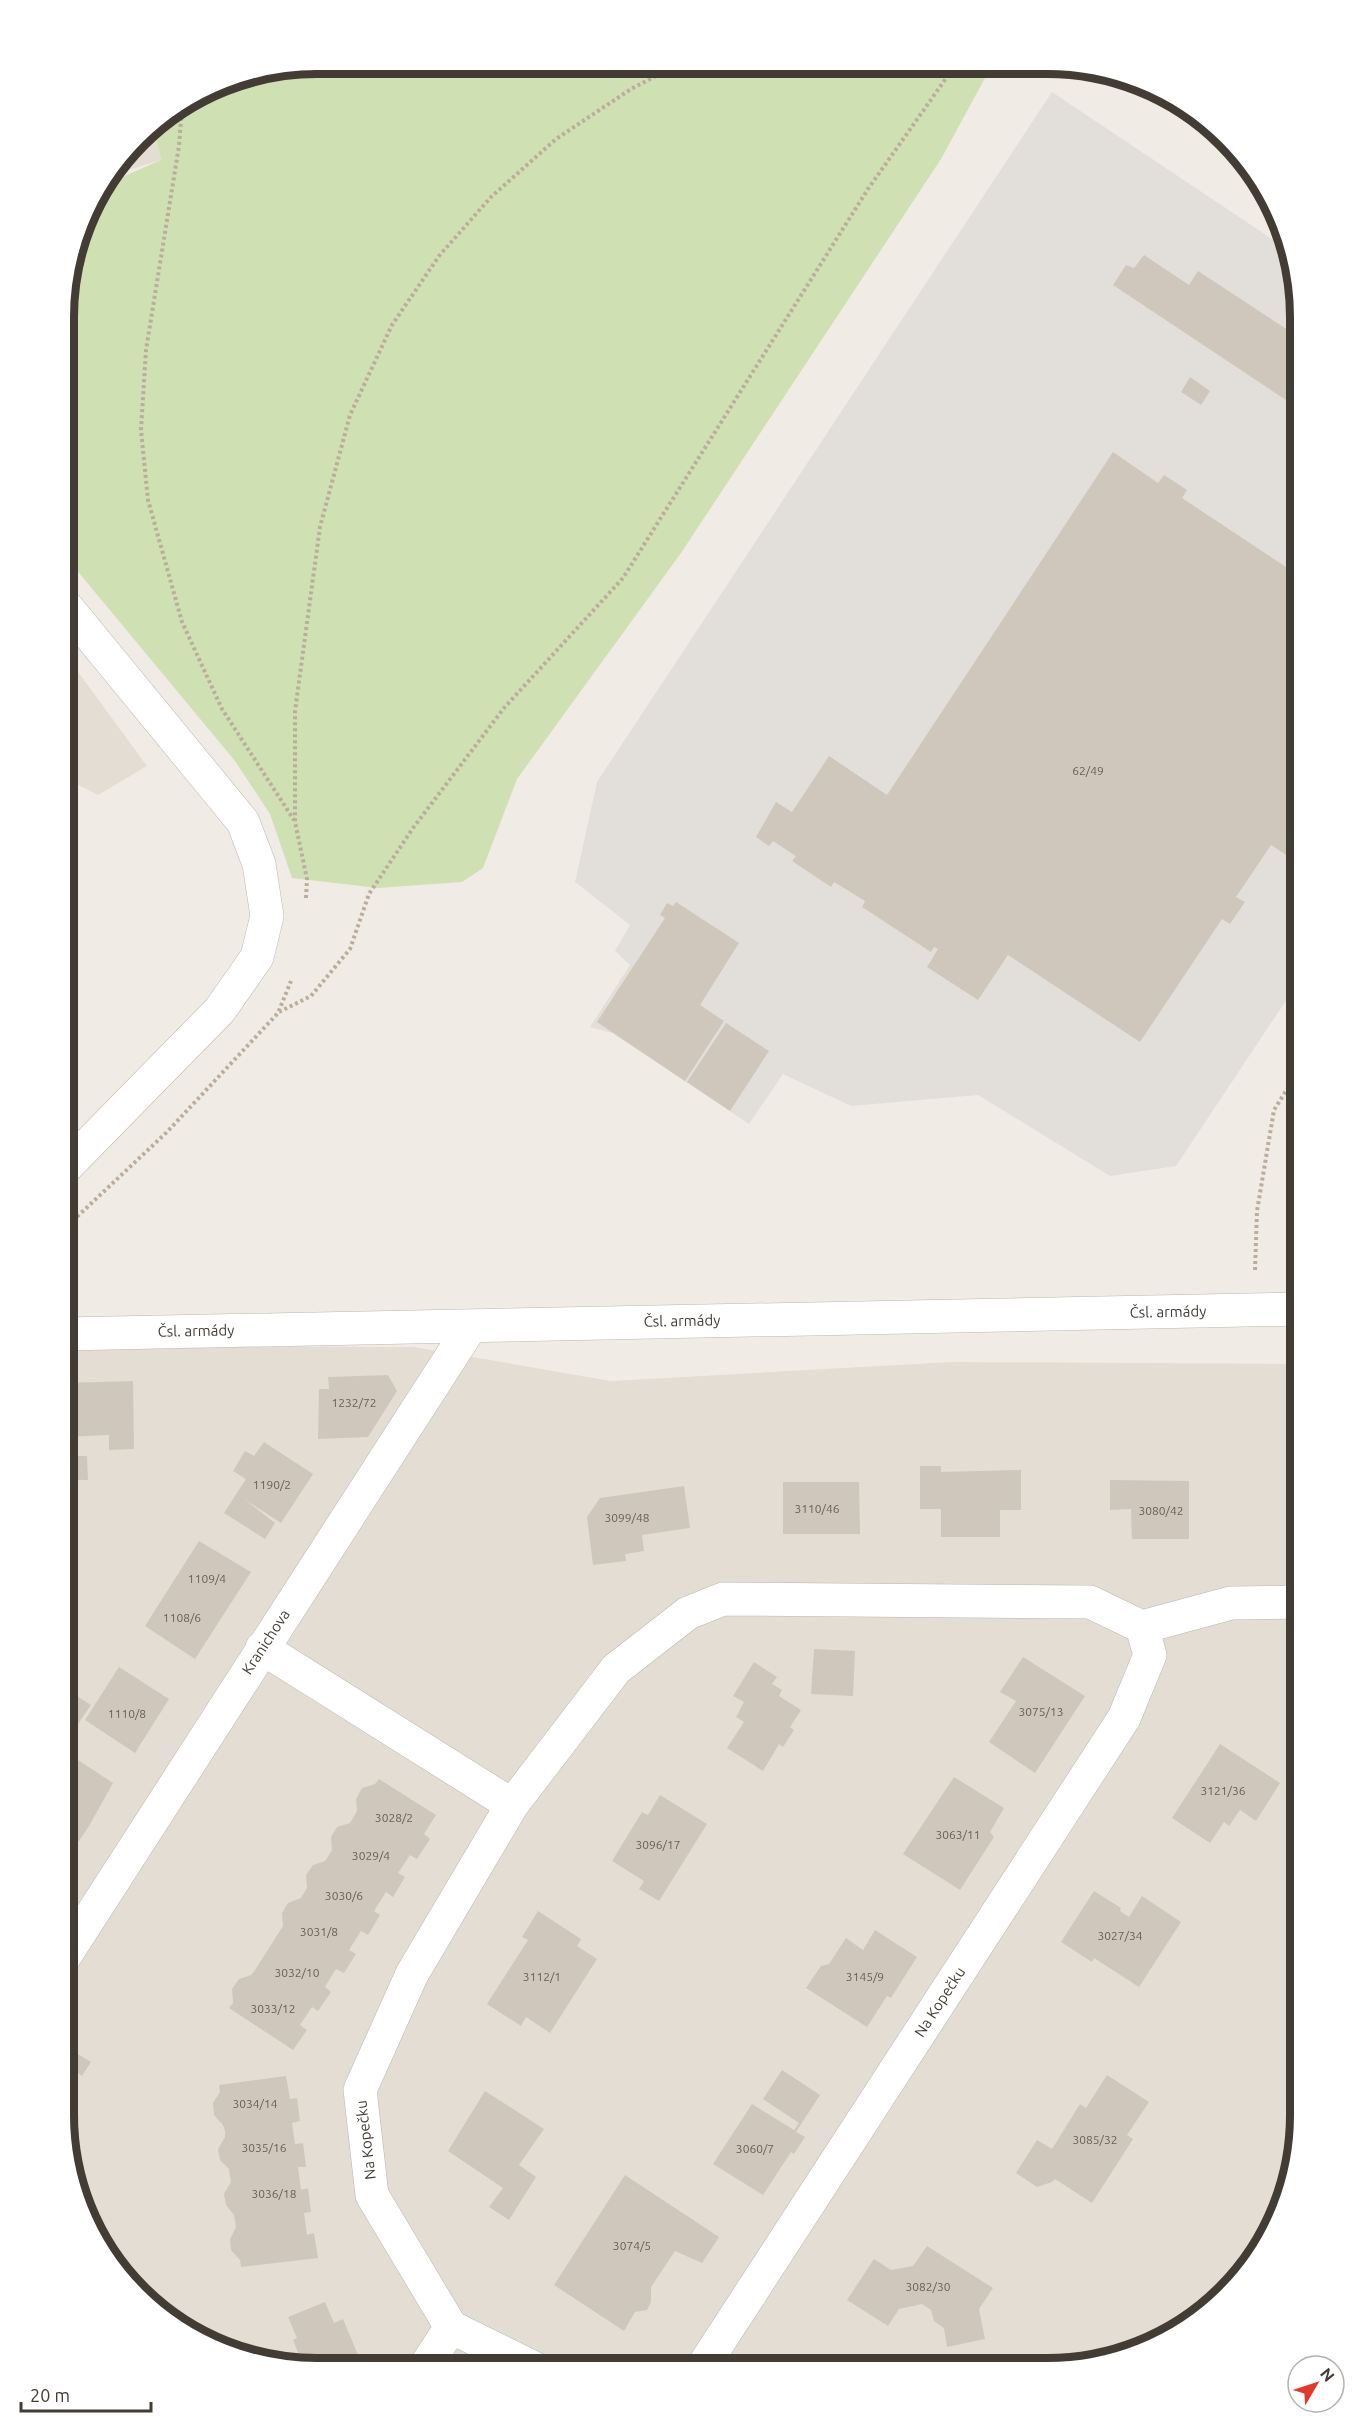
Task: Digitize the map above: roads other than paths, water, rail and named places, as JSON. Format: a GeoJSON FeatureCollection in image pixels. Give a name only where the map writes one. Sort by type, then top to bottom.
{"type":"FeatureCollection","features":[{"type":"Feature","properties":{"kind":"street"},"geometry":{"type":"LineString","coordinates":[[74,616],[243,822],[260,864],[267,916],[257,957],[220,1010],[74,1159]]}},
{"type":"Feature","properties":{"kind":"street","name":"Čsl. armády"},"geometry":{"type":"LineString","coordinates":[[74,1334],[1290,1309]]}},
{"type":"Feature","properties":{"kind":"street","name":"Kranichova"},"geometry":{"type":"LineString","coordinates":[[74,1942],[471,1326]]}},
{"type":"Feature","properties":{"kind":"street","name":"Na Kopečku"},"geometry":{"type":"LineString","coordinates":[[451,2327],[372,2195],[360,2090],[412,1974],[512,1805],[615,1669],[688,1612],[723,1599],[1089,1602],[1142,1627],[1150,1655],[1124,1718],[708,2358]]}},
{"type":"Feature","properties":{"kind":"street"},"geometry":{"type":"LineString","coordinates":[[1142,1627],[1231,1603],[1290,1602]]}},
{"type":"Feature","properties":{"kind":"street"},"geometry":{"type":"LineString","coordinates":[[262,1648],[512,1805]]}},
{"type":"Feature","properties":{"kind":"street"},"geometry":{"type":"LineString","coordinates":[[431,2358],[451,2327],[515,2358]]}}]}
